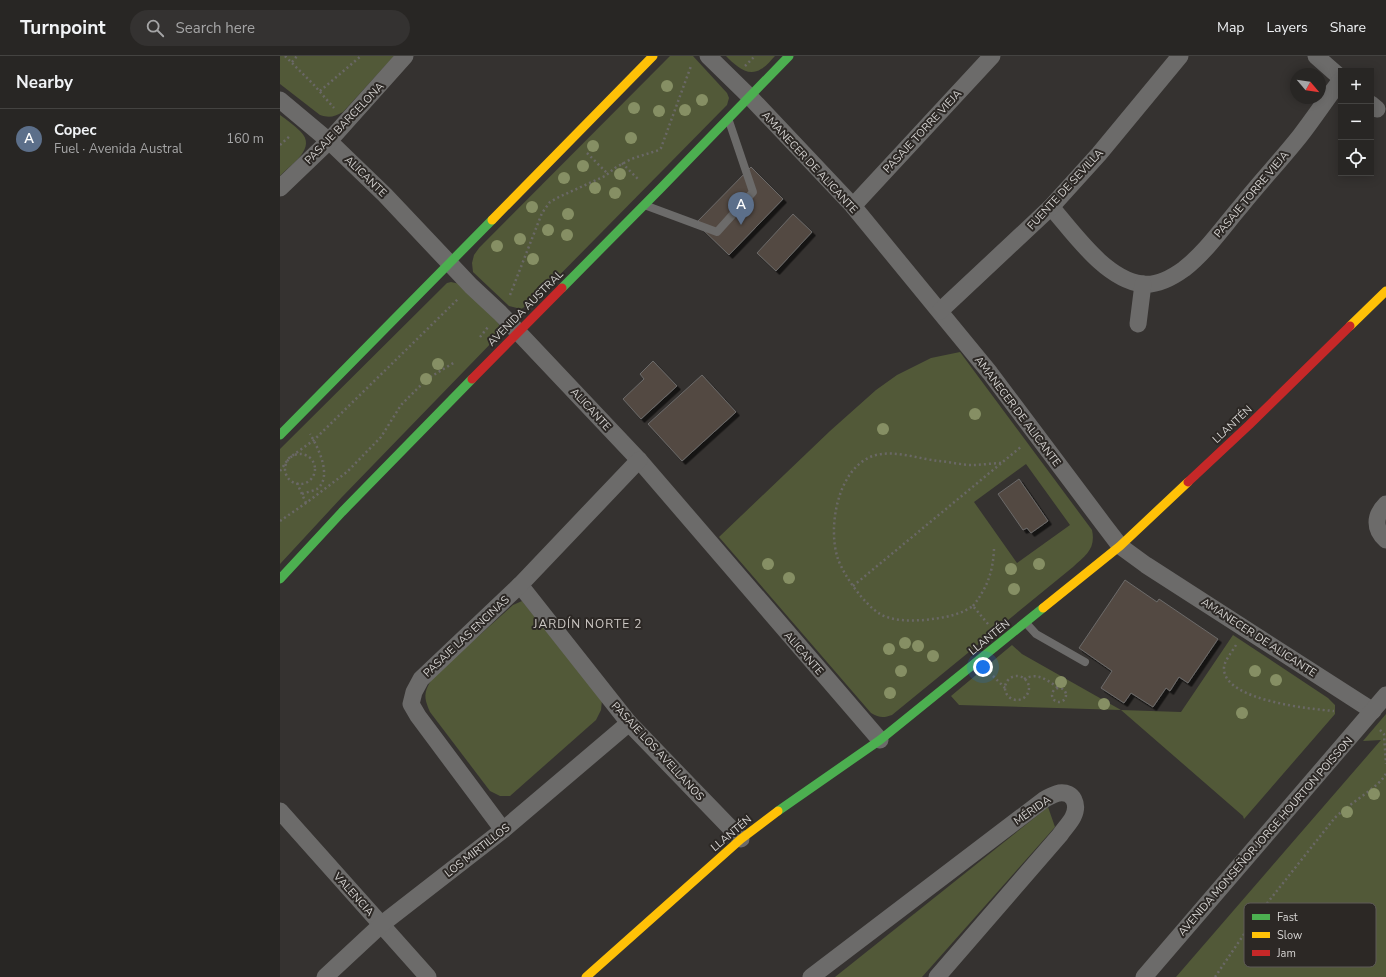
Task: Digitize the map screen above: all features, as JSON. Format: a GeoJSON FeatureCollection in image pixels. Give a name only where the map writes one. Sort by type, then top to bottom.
{"type":"FeatureCollection","features":[{"type":"Feature","properties":{"kind":"main road"},"geometry":{"type":"LineString","coordinates":[[280,435],[653,56]]}},
{"type":"Feature","properties":{"kind":"main road","name":"AVENIDA AUSTRAL"},"geometry":{"type":"LineString","coordinates":[[280,579],[348,505],[729,120],[789,56]]}},
{"type":"Feature","properties":{"kind":"main road","name":"LLANTÉN"},"geometry":{"type":"LineString","coordinates":[[586,977],[740,839],[774,813],[880,740],[1120,546],[1249,425],[1386,291]]}},
{"type":"Feature","properties":{"kind":"street","name":"PASAJE BARCELONA"},"geometry":{"type":"LineString","coordinates":[[280,188],[328,141],[405,56]]}},
{"type":"Feature","properties":{"kind":"street","name":"AMANECER DE ALICANTE"},"geometry":{"type":"LineString","coordinates":[[708,56],[853,206],[990,373],[1120,546],[1146,565],[1246,629],[1369,714]]}},
{"type":"Feature","properties":{"kind":"street","name":"PASAJE TORRE VIEJA"},"geometry":{"type":"LineString","coordinates":[[853,206],[992,56]]}},
{"type":"Feature","properties":{"kind":"street","name":"FUENTE DE SEVILLA"},"geometry":{"type":"LineString","coordinates":[[940,311],[1051,207],[1099,154],[1180,56]]}},
{"type":"Feature","properties":{"kind":"street","name":"PASAJE TORRE VIEJA"},"geometry":{"type":"LineString","coordinates":[[1316,56],[1338,76]]}},
{"type":"Feature","properties":{"kind":"street","name":"PASAJE TORRE VIEJA"},"geometry":{"type":"LineString","coordinates":[[1051,207],[1103,264],[1124,278],[1142,284],[1161,282],[1183,269],[1208,246],[1300,136],[1338,83]]}},
{"type":"Feature","properties":{"kind":"street","name":"ALICANTE"},"geometry":{"type":"LineString","coordinates":[[280,100],[328,141],[385,195],[471,286],[500,313],[639,460],[880,740]]}},
{"type":"Feature","properties":{"kind":"street"},"geometry":{"type":"LineString","coordinates":[[1138,324],[1142,284]]}},
{"type":"Feature","properties":{"kind":"street","name":"PASAJE LAS ENCINAS"},"geometry":{"type":"LineString","coordinates":[[503,830],[418,716],[411,704],[414,692],[421,679],[520,585],[639,460]]}},
{"type":"Feature","properties":{"kind":"street"},"geometry":{"type":"LineString","coordinates":[[1386,504],[1378,516],[1377,528],[1386,540]]}},
{"type":"Feature","properties":{"kind":"street","name":"PASAJE LOS AVELLANOS"},"geometry":{"type":"LineString","coordinates":[[520,585],[629,723],[740,839]]}},
{"type":"Feature","properties":{"kind":"street","name":"AVENIDA MONSEÑOR JORGE HOURTON POISSON"},"geometry":{"type":"LineString","coordinates":[[1144,977],[1386,695]]}},
{"type":"Feature","properties":{"kind":"street","name":"LOS MIRTILLOS"},"geometry":{"type":"LineString","coordinates":[[325,977],[382,924],[503,830],[629,723]]}},
{"type":"Feature","properties":{"kind":"street","name":"MÉRIDA"},"geometry":{"type":"LineString","coordinates":[[811,977],[1045,799],[1061,793],[1069,794],[1074,799],[1076,806],[1073,816],[1060,835],[937,977]]}},
{"type":"Feature","properties":{"kind":"street","name":"VALENCIA"},"geometry":{"type":"LineString","coordinates":[[280,811],[428,977]]}},
{"type":"Feature","properties":{"kind":"lane"},"geometry":{"type":"LineString","coordinates":[[645,205],[717,232],[753,192],[729,120]]}},
{"type":"Feature","properties":{"kind":"lane"},"geometry":{"type":"LineString","coordinates":[[1026,623],[1036,634],[1085,662]]}},
{"type":"Feature","properties":{"kind":"path"},"geometry":{"type":"LineString","coordinates":[[285,56],[320,91],[345,123]]}},
{"type":"Feature","properties":{"kind":"path"},"geometry":{"type":"LineString","coordinates":[[292,62],[297,56]]}},
{"type":"Feature","properties":{"kind":"path"},"geometry":{"type":"LineString","coordinates":[[320,91],[361,56]]}},
{"type":"Feature","properties":{"kind":"path"},"geometry":{"type":"LineString","coordinates":[[280,470],[289,458],[294,454],[300,454],[306,455],[311,458],[315,470],[309,481],[297,483],[289,479],[285,471],[285,466],[289,458],[314,440],[471,286]]}},
{"type":"Feature","properties":{"kind":"path"},"geometry":{"type":"LineString","coordinates":[[299,417],[314,440],[325,471],[322,482],[317,488],[302,494]]}},
{"type":"Feature","properties":{"kind":"path"},"geometry":{"type":"LineString","coordinates":[[853,586],[1037,435]]}},
{"type":"Feature","properties":{"kind":"path"},"geometry":{"type":"LineString","coordinates":[[994,549],[993,566],[987,584],[973,606],[953,616],[910,621],[895,619],[879,613],[862,597],[844,574],[837,558],[834,541],[835,516],[839,496],[846,479],[859,464],[876,455],[894,454],[972,465],[1003,462]]}},
{"type":"Feature","properties":{"kind":"path"},"geometry":{"type":"LineString","coordinates":[[297,483],[306,503]]}},
{"type":"Feature","properties":{"kind":"path"},"geometry":{"type":"LineString","coordinates":[[973,606],[1002,642]]}},
{"type":"Feature","properties":{"kind":"path"},"geometry":{"type":"LineString","coordinates":[[1246,629],[1226,662],[1224,668],[1225,674],[1231,682],[1250,694],[1272,702],[1309,708],[1335,711],[1341,710]]}},
{"type":"Feature","properties":{"kind":"path"},"geometry":{"type":"LineString","coordinates":[[1024,679],[1029,687],[1027,695],[1020,700],[1011,698],[1006,692],[1006,683],[1012,677],[1021,677],[1024,679],[1032,676],[1038,676],[1048,681],[1058,689],[1064,691],[1064,700],[1058,702],[1054,700],[1052,694],[1054,690],[1058,689]]}},
{"type":"Feature","properties":{"kind":"path"},"geometry":{"type":"LineString","coordinates":[[1369,714],[1384,734],[1386,764]]}},
{"type":"Feature","properties":{"kind":"path"},"geometry":{"type":"LineString","coordinates":[[1267,903],[1336,816],[1381,782],[1386,773]]}},
{"type":"Feature","properties":{"kind":"path"},"geometry":{"type":"LineString","coordinates":[[1215,977],[1244,934]]}},
{"type":"Feature","properties":{"kind":"green space"},"geometry":{"type":"Polygon","coordinates":[[[280,56],[394,56],[343,112],[329,117],[320,115],[280,84],[280,56]]]}},
{"type":"Feature","properties":{"kind":"green space"},"geometry":{"type":"Polygon","coordinates":[[[670,56],[693,56],[727,93],[729,98],[727,105],[533,302],[521,309],[509,306],[473,272],[472,263],[474,255],[479,248],[670,56]]]}},
{"type":"Feature","properties":{"kind":"green space"},"geometry":{"type":"Polygon","coordinates":[[[726,56],[775,56],[763,68],[751,72],[742,69],[726,56]]]}},
{"type":"Feature","properties":{"kind":"green space"},"geometry":{"type":"Polygon","coordinates":[[[280,115],[300,131],[305,137],[306,144],[301,155],[280,176],[280,115]]]}},
{"type":"Feature","properties":{"kind":"green space"},"geometry":{"type":"Polygon","coordinates":[[[451,282],[460,284],[496,320],[501,328],[498,336],[342,497],[280,564],[280,449],[447,283],[451,282]]]}},
{"type":"Feature","properties":{"kind":"green space"},"geometry":{"type":"Polygon","coordinates":[[[960,352],[1092,530],[1093,542],[1089,551],[1073,567],[892,715],[882,717],[871,713],[719,537],[830,431],[876,390],[897,375],[931,358],[960,352]],[[1026,464],[974,502],[1017,563],[1070,525],[1026,464]]]}},
{"type":"Feature","properties":{"kind":"green space"},"geometry":{"type":"Polygon","coordinates":[[[522,601],[602,700],[601,710],[596,720],[510,796],[500,796],[490,791],[430,712],[426,702],[426,690],[433,677],[513,605],[522,601]]]}},
{"type":"Feature","properties":{"kind":"green space"},"geometry":{"type":"Polygon","coordinates":[[[1233,635],[1328,698],[1335,705],[1335,714],[1244,819],[1243,816],[1121,710],[1181,712],[1233,635]]]}},
{"type":"Feature","properties":{"kind":"green space"},"geometry":{"type":"Polygon","coordinates":[[[1012,645],[1022,654],[1121,710],[959,705],[951,696],[1012,645]]]}},
{"type":"Feature","properties":{"kind":"green space"},"geometry":{"type":"Polygon","coordinates":[[[1386,714],[1386,977],[1176,977],[1381,740],[1363,741],[1386,714]]]}},
{"type":"Feature","properties":{"kind":"green space"},"geometry":{"type":"Polygon","coordinates":[[[1048,807],[1055,827],[922,977],[835,977],[1048,807]]]}},
{"type":"Feature","properties":{"kind":"building"},"geometry":{"type":"Polygon","coordinates":[[[751,167],[783,199],[729,255],[696,223],[751,167]]]}},
{"type":"Feature","properties":{"kind":"building"},"geometry":{"type":"Polygon","coordinates":[[[793,214],[812,232],[776,271],[757,253],[793,214]]]}},
{"type":"Feature","properties":{"kind":"building"},"geometry":{"type":"Polygon","coordinates":[[[653,361],[677,386],[641,419],[623,399],[644,379],[640,374],[653,361]]]}},
{"type":"Feature","properties":{"kind":"building"},"geometry":{"type":"Polygon","coordinates":[[[702,375],[736,412],[682,461],[648,424],[702,375]]]}},
{"type":"Feature","properties":{"kind":"building"},"geometry":{"type":"Polygon","coordinates":[[[1019,479],[1048,521],[1031,533],[1027,528],[1023,530],[998,494],[1019,479]]]}},
{"type":"Feature","properties":{"kind":"building"},"geometry":{"type":"Polygon","coordinates":[[[1125,580],[1157,602],[1159,599],[1218,639],[1188,683],[1179,677],[1170,691],[1166,688],[1153,707],[1131,693],[1124,703],[1101,688],[1112,671],[1079,648],[1125,580]]]}},
{"type":"Feature","properties":{"kind":"traffic: fast"},"geometry":{"type":"LineString","coordinates":[[562,288],[789,56]]}},
{"type":"Feature","properties":{"kind":"traffic: fast"},"geometry":{"type":"LineString","coordinates":[[280,435],[492,220]]}},
{"type":"Feature","properties":{"kind":"traffic: fast"},"geometry":{"type":"LineString","coordinates":[[280,579],[342,512],[472,379]]}},
{"type":"Feature","properties":{"kind":"traffic: fast"},"geometry":{"type":"LineString","coordinates":[[778,811],[880,740],[1043,608]]}},
{"type":"Feature","properties":{"kind":"traffic: slow"},"geometry":{"type":"LineString","coordinates":[[492,220],[653,56]]}},
{"type":"Feature","properties":{"kind":"traffic: slow"},"geometry":{"type":"LineString","coordinates":[[1350,326],[1386,291]]}},
{"type":"Feature","properties":{"kind":"traffic: slow"},"geometry":{"type":"LineString","coordinates":[[1043,608],[1120,546],[1188,482]]}},
{"type":"Feature","properties":{"kind":"traffic: slow"},"geometry":{"type":"LineString","coordinates":[[586,977],[741,839],[778,811]]}},
{"type":"Feature","properties":{"kind":"traffic: jam"},"geometry":{"type":"LineString","coordinates":[[472,379],[562,288]]}},
{"type":"Feature","properties":{"kind":"traffic: jam"},"geometry":{"type":"LineString","coordinates":[[1188,482],[1249,425],[1350,326]]}},
{"type":"Feature","properties":{"kind":"place","name":"Copec"},"geometry":{"type":"Point","coordinates":[741,225]}},
{"type":"Feature","properties":{"kind":"district","name":"JARDÍN NORTE 2"},"geometry":{"type":"Point","coordinates":[588,624]}}]}
